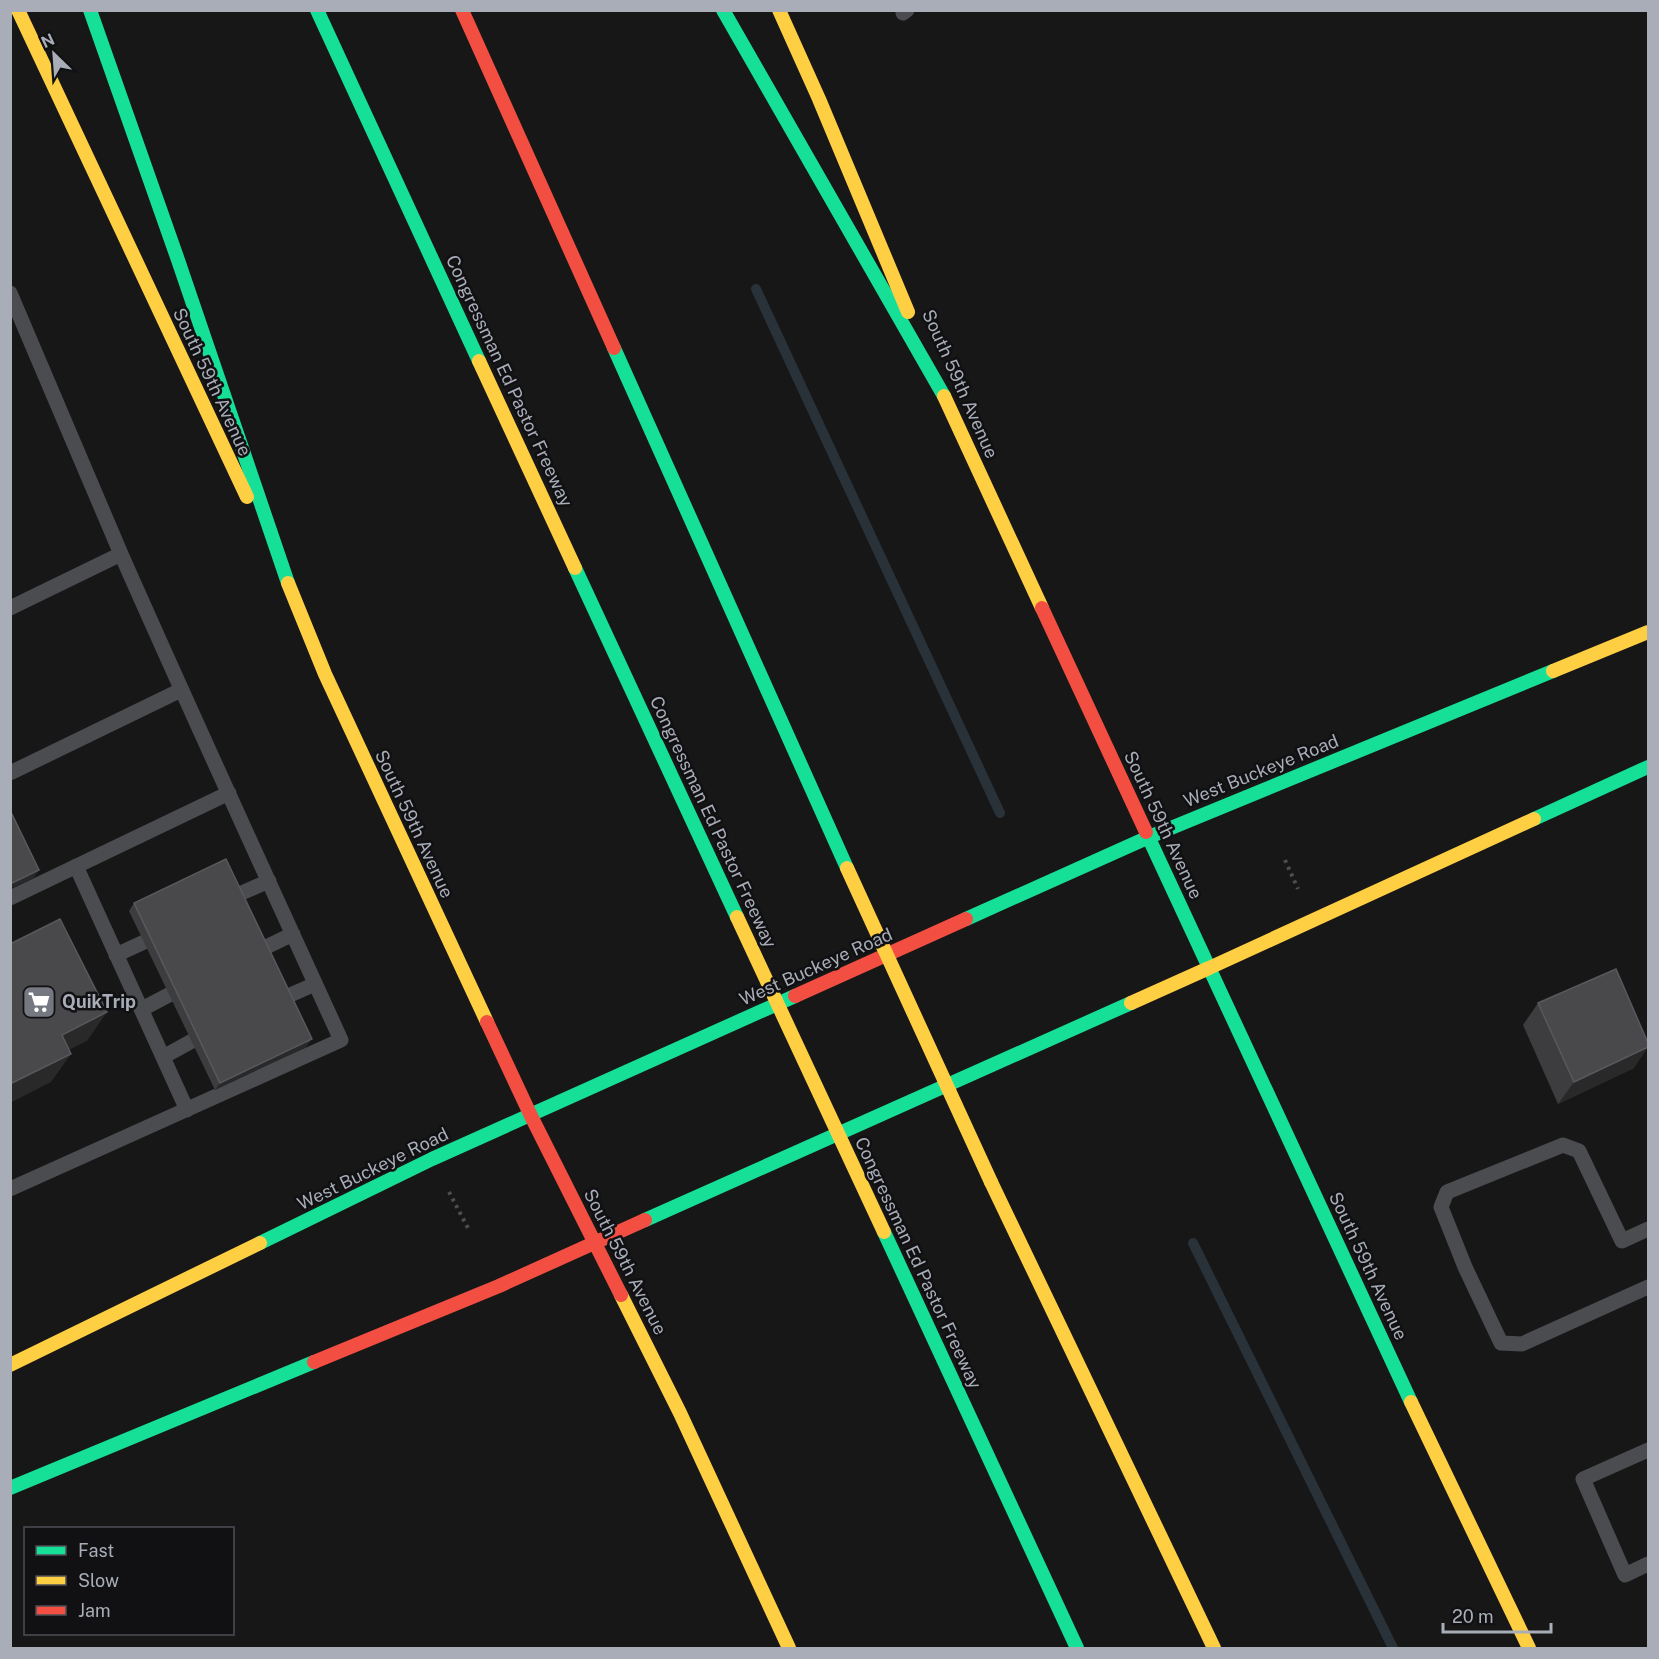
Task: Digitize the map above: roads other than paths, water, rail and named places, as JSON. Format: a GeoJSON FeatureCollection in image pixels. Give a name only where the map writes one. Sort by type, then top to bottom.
{"type":"FeatureCollection","features":[{"type":"Feature","properties":{"kind":"main road","name":"South 59th Avenue"},"geometry":{"type":"LineString","coordinates":[[18,10],[288,583],[325,674],[531,1116],[680,1413],[789,1648]]}},
{"type":"Feature","properties":{"kind":"main road"},"geometry":{"type":"LineString","coordinates":[[90,10],[288,583]]}},
{"type":"Feature","properties":{"kind":"main road","name":"Congressman Ed Pastor Freeway"},"geometry":{"type":"LineString","coordinates":[[317,10],[1077,1648]]}},
{"type":"Feature","properties":{"kind":"main road"},"geometry":{"type":"LineString","coordinates":[[462,10],[847,868],[991,1182],[1215,1648]]}},
{"type":"Feature","properties":{"kind":"main road"},"geometry":{"type":"LineString","coordinates":[[723,10],[944,396]]}},
{"type":"Feature","properties":{"kind":"main road","name":"South 59th Avenue"},"geometry":{"type":"LineString","coordinates":[[779,10],[944,396],[1359,1290],[1529,1648]]}},
{"type":"Feature","properties":{"kind":"main road","name":"West Buckeye Road"},"geometry":{"type":"LineString","coordinates":[[10,1365],[432,1159],[1149,837],[1648,632]]}},
{"type":"Feature","properties":{"kind":"main road"},"geometry":{"type":"LineString","coordinates":[[10,1488],[596,1244],[1209,968],[1648,766]]}},
{"type":"Feature","properties":{"kind":"lane"},"geometry":{"type":"LineString","coordinates":[[10,294],[181,690],[341,1040],[10,1189]]}},
{"type":"Feature","properties":{"kind":"lane"},"geometry":{"type":"LineString","coordinates":[[10,608],[121,554]]}},
{"type":"Feature","properties":{"kind":"lane"},"geometry":{"type":"LineString","coordinates":[[10,773],[181,690]]}},
{"type":"Feature","properties":{"kind":"lane"},"geometry":{"type":"LineString","coordinates":[[10,898],[229,793]]}},
{"type":"Feature","properties":{"kind":"lane"},"geometry":{"type":"LineString","coordinates":[[76,866],[187,1110]]}},
{"type":"Feature","properties":{"kind":"lane"},"geometry":{"type":"LineString","coordinates":[[237,896],[269,881]]}},
{"type":"Feature","properties":{"kind":"lane"},"geometry":{"type":"LineString","coordinates":[[264,948],[293,934]]}},
{"type":"Feature","properties":{"kind":"lane"},"geometry":{"type":"LineString","coordinates":[[116,955],[157,936]]}},
{"type":"Feature","properties":{"kind":"lane"},"geometry":{"type":"LineString","coordinates":[[288,996],[315,984]]}},
{"type":"Feature","properties":{"kind":"lane"},"geometry":{"type":"LineString","coordinates":[[142,1009],[182,988]]}},
{"type":"Feature","properties":{"kind":"lane"},"geometry":{"type":"LineString","coordinates":[[163,1057],[201,1036]]}},
{"type":"Feature","properties":{"kind":"lane"},"geometry":{"type":"LineString","coordinates":[[1648,1230],[1622,1241],[1579,1151],[1563,1145],[1447,1192],[1441,1207],[1465,1267],[1501,1343],[1522,1344],[1648,1287]]}},
{"type":"Feature","properties":{"kind":"lane"},"geometry":{"type":"LineString","coordinates":[[1648,1450],[1583,1479],[1625,1575],[1648,1564]]}},
{"type":"Feature","properties":{"kind":"waterway"},"geometry":{"type":"LineString","coordinates":[[756,289],[1000,813]]}},
{"type":"Feature","properties":{"kind":"waterway"},"geometry":{"type":"LineString","coordinates":[[1193,1243],[1393,1648]]}},
{"type":"Feature","properties":{"kind":"place","name":"QuikTrip"},"geometry":{"type":"Point","coordinates":[39,1002]}}]}
